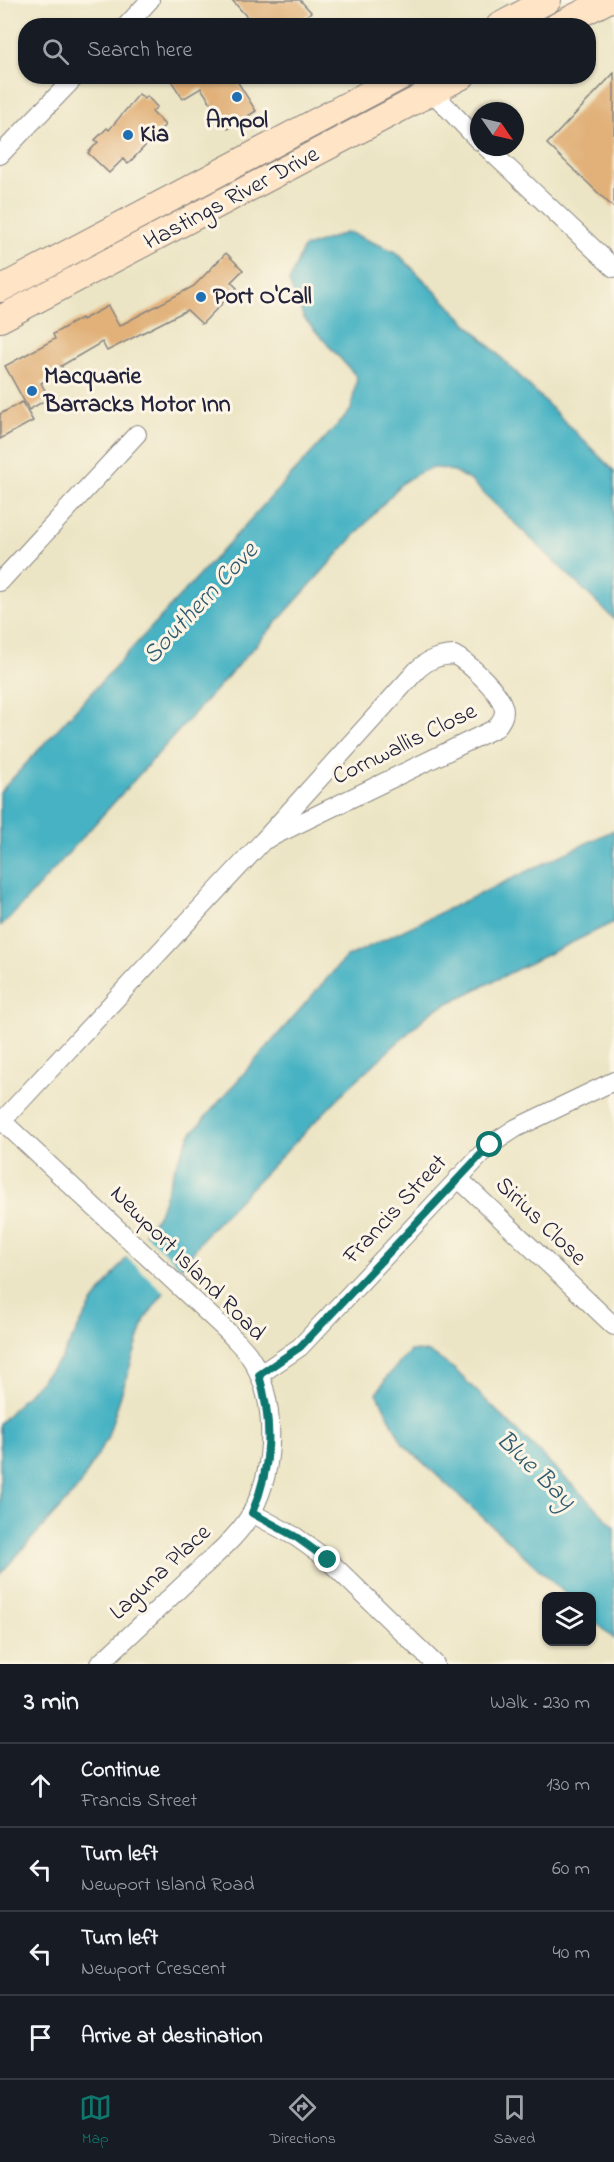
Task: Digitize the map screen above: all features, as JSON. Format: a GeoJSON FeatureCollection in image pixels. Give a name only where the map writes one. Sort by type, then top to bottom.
{"type":"FeatureCollection","features":[{"type":"Feature","properties":{"kind":"main road"},"geometry":{"type":"LineString","coordinates":[[514,18],[548,0]]}},
{"type":"Feature","properties":{"kind":"main road"},"geometry":{"type":"LineString","coordinates":[[573,18],[608,0]]}},
{"type":"Feature","properties":{"kind":"main road","name":"Hastings River Drive"},"geometry":{"type":"LineString","coordinates":[[0,289],[387,84]]}},
{"type":"Feature","properties":{"kind":"main road","name":"Hastings River Drive"},"geometry":{"type":"LineString","coordinates":[[0,319],[424,85]]}},
{"type":"Feature","properties":{"kind":"street"},"geometry":{"type":"LineString","coordinates":[[133,18],[150,0]]}},
{"type":"Feature","properties":{"kind":"street"},"geometry":{"type":"LineString","coordinates":[[0,155],[68,84]]}},
{"type":"Feature","properties":{"kind":"street"},"geometry":{"type":"LineString","coordinates":[[424,85],[470,132]]}},
{"type":"Feature","properties":{"kind":"street"},"geometry":{"type":"LineString","coordinates":[[496,156],[614,268]]}},
{"type":"Feature","properties":{"kind":"street"},"geometry":{"type":"LineString","coordinates":[[0,582],[137,434]]}},
{"type":"Feature","properties":{"kind":"street","name":"Cornwallis Close"},"geometry":{"type":"LineString","coordinates":[[1,1120],[263,841],[427,661],[440,656],[454,655],[466,662],[503,706],[503,717],[496,728],[485,735],[263,841]]}},
{"type":"Feature","properties":{"kind":"street","name":"Francis Street"},"geometry":{"type":"LineString","coordinates":[[259,1375],[300,1347],[458,1178],[502,1136],[614,1081]]}},
{"type":"Feature","properties":{"kind":"street","name":"Newport Island Road"},"geometry":{"type":"LineString","coordinates":[[1,1120],[180,1286],[248,1354],[259,1375],[266,1399],[270,1432],[268,1460],[262,1490],[252,1513]]}},
{"type":"Feature","properties":{"kind":"street","name":"Sirius Close"},"geometry":{"type":"LineString","coordinates":[[458,1178],[614,1326]]}},
{"type":"Feature","properties":{"kind":"street"},"geometry":{"type":"LineString","coordinates":[[252,1513],[296,1537],[328,1560],[435,1664]]}},
{"type":"Feature","properties":{"kind":"street","name":"Laguna Place"},"geometry":{"type":"LineString","coordinates":[[99,1664],[231,1540],[252,1513]]}},
{"type":"Feature","properties":{"kind":"water","name":"Southern Cove"},"geometry":{"type":"Polygon","coordinates":[[[348,232],[396,252],[614,471],[614,619],[471,481],[443,469],[436,468],[421,472],[402,483],[9,919],[0,926],[0,792],[351,410],[357,377],[304,318],[289,282],[303,248],[348,232]]]}},
{"type":"Feature","properties":{"kind":"water"},"geometry":{"type":"Polygon","coordinates":[[[614,830],[614,922],[432,1011],[348,1088],[206,1234],[145,1319],[107,1439],[78,1488],[0,1574],[0,1423],[61,1359],[91,1305],[159,1214],[175,1167],[190,1135],[345,958],[614,830]]]}},
{"type":"Feature","properties":{"kind":"water","name":"Blue Bay"},"geometry":{"type":"Polygon","coordinates":[[[410,1351],[429,1352],[454,1369],[614,1526],[614,1639],[596,1622],[596,1592],[564,1592],[403,1444],[377,1393],[387,1377],[410,1351]]]}},
{"type":"Feature","properties":{"kind":"pier"},"geometry":{"type":"Polygon","coordinates":[[[142,1231],[184,1270],[166,1294],[124,1255],[142,1231]]]}},
{"type":"Feature","properties":{"kind":"building"},"geometry":{"type":"Polygon","coordinates":[[[232,0],[300,0],[311,12],[304,18],[248,18],[232,0]]]}},
{"type":"Feature","properties":{"kind":"building"},"geometry":{"type":"Polygon","coordinates":[[[614,73],[614,208],[547,144],[614,73]]]}},
{"type":"Feature","properties":{"kind":"building"},"geometry":{"type":"Polygon","coordinates":[[[173,84],[239,84],[256,111],[228,129],[201,88],[183,99],[173,84]]]}},
{"type":"Feature","properties":{"kind":"building","name":"Kia"},"geometry":{"type":"Polygon","coordinates":[[[139,94],[144,99],[147,96],[157,107],[152,112],[165,125],[128,164],[123,159],[109,173],[88,153],[98,142],[95,140],[107,128],[109,130],[139,94]]]}},
{"type":"Feature","properties":{"kind":"building"},"geometry":{"type":"Polygon","coordinates":[[[226,253],[243,270],[231,282],[237,288],[202,324],[187,310],[107,351],[102,342],[61,366],[64,370],[41,383],[49,398],[29,410],[5,366],[55,339],[53,334],[108,306],[119,326],[194,286],[226,253]]]}},
{"type":"Feature","properties":{"kind":"building"},"geometry":{"type":"Polygon","coordinates":[[[22,402],[33,421],[0,439],[0,414],[22,402]]]}},
{"type":"Feature","properties":{"kind":"place","name":"Ampol"},"geometry":{"type":"Point","coordinates":[237,97]}},
{"type":"Feature","properties":{"kind":"place","name":"Kia"},"geometry":{"type":"Point","coordinates":[128,135]}},
{"type":"Feature","properties":{"kind":"place","name":"Port O'Call"},"geometry":{"type":"Point","coordinates":[201,297]}},
{"type":"Feature","properties":{"kind":"place","name":"Macquarie Barracks Motor Inn"},"geometry":{"type":"Point","coordinates":[32,391]}},
{"type":"Feature","properties":{"kind":"route"},"geometry":{"type":"LineString","coordinates":[[328,1560],[296,1537],[252,1513],[262,1490],[268,1460],[270,1432],[266,1399],[259,1375],[283,1361],[300,1347],[490,1145]]}}]}
